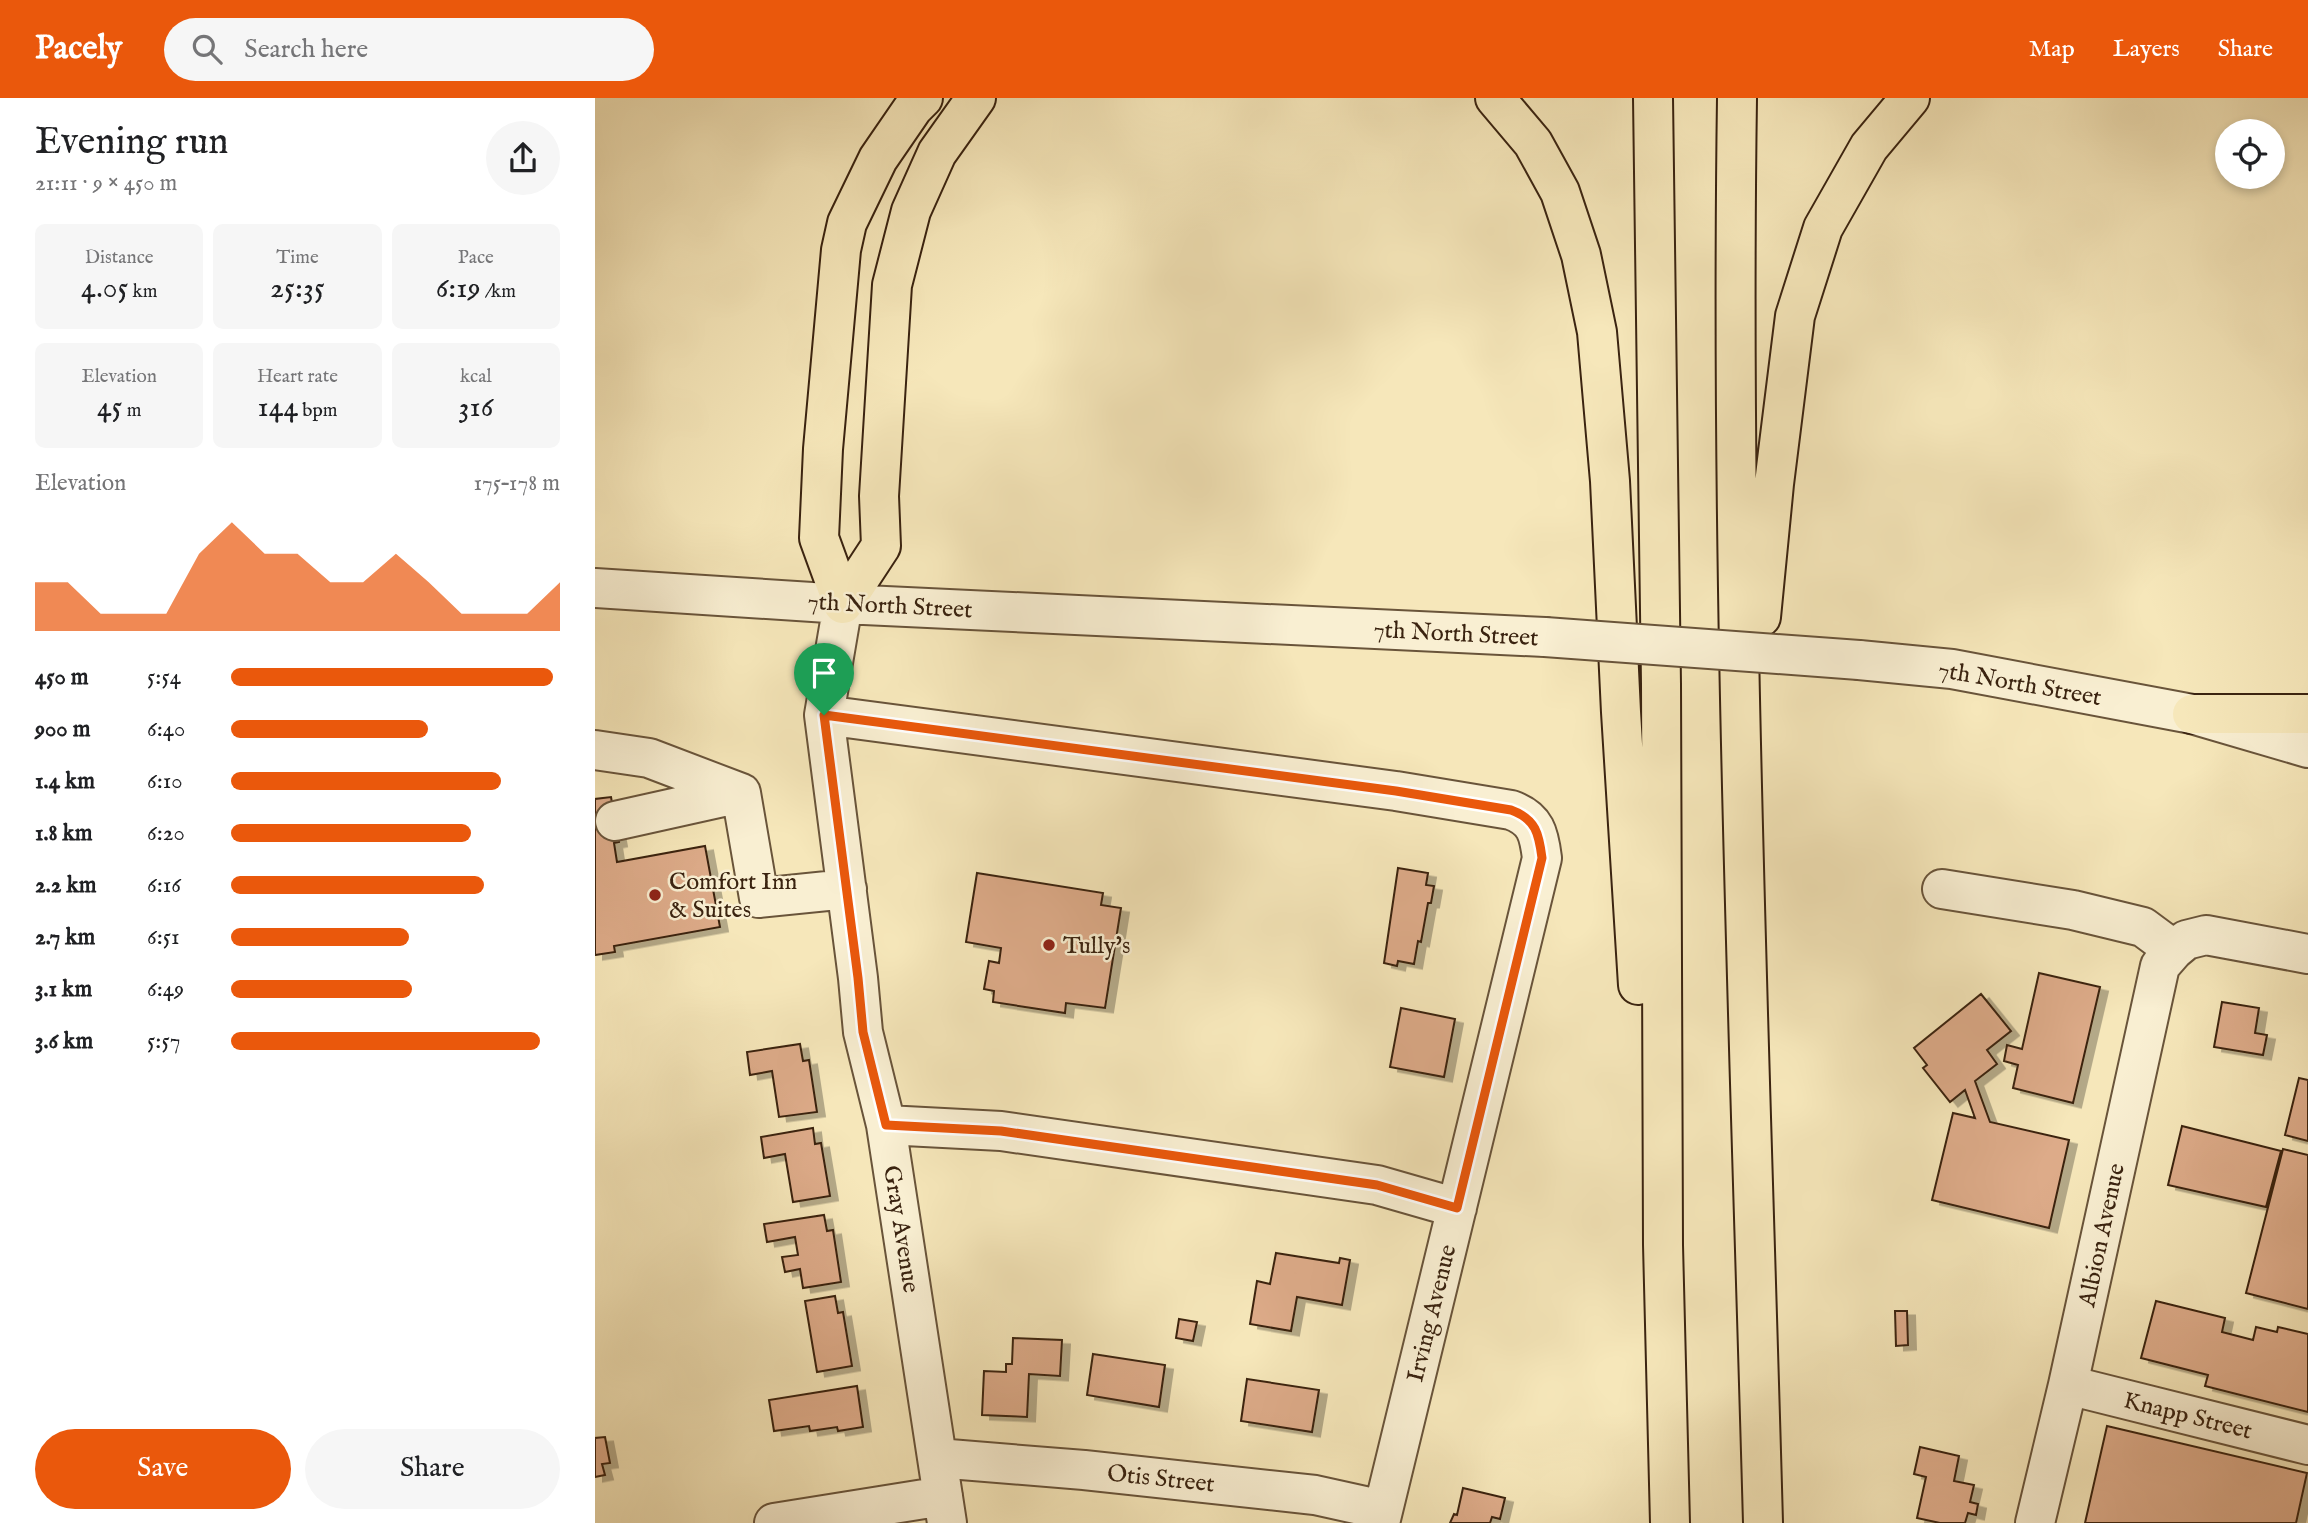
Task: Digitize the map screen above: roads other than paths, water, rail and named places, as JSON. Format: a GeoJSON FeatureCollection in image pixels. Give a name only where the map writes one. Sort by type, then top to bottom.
{"type":"FeatureCollection","features":[{"type":"Feature","properties":{"kind":"highway"},"geometry":{"type":"LineString","coordinates":[[843,604],[819,538],[823,449],[841,250],[847,223],[878,159],[913,108],[923,98]]}},
{"type":"Feature","properties":{"kind":"highway"},"geometry":{"type":"LineString","coordinates":[[843,604],[881,546],[879,496],[892,285],[911,211],[937,153],[976,98]]}},
{"type":"Feature","properties":{"kind":"highway"},"geometry":{"type":"LineString","coordinates":[[1495,98],[1533,143],[1560,192],[1581,255],[1597,332],[1610,481],[1621,712],[1668,1448]]}},
{"type":"Feature","properties":{"kind":"highway"},"geometry":{"type":"LineString","coordinates":[[1653,98],[1661,684],[1663,1245],[1669,1523]]}},
{"type":"Feature","properties":{"kind":"highway"},"geometry":{"type":"LineString","coordinates":[[1737,98],[1735,282],[1743,803],[1763,1523]]}},
{"type":"Feature","properties":{"kind":"highway"},"geometry":{"type":"LineString","coordinates":[[1743,803],[1773,484],[1795,316],[1823,228],[1868,147],[1910,98]]}},
{"type":"Feature","properties":{"kind":"highway"},"geometry":{"type":"LineString","coordinates":[[2192,714],[2308,714]]}},
{"type":"Feature","properties":{"kind":"street","name":"7th North Street"},"geometry":{"type":"LineString","coordinates":[[595,588],[843,604],[1545,637],[1859,660],[1952,669],[2192,714],[2308,748]]}},
{"type":"Feature","properties":{"kind":"street","name":"Gray Avenue"},"geometry":{"type":"LineString","coordinates":[[843,604],[824,715],[863,1032],[886,1125],[945,1510]]}},
{"type":"Feature","properties":{"kind":"street","name":"Irving Avenue"},"geometry":{"type":"LineString","coordinates":[[824,715],[1396,791],[1511,810],[1525,815],[1539,835],[1542,858],[1382,1517]]}},
{"type":"Feature","properties":{"kind":"street"},"geometry":{"type":"LineString","coordinates":[[595,750],[649,758],[741,793]]}},
{"type":"Feature","properties":{"kind":"street"},"geometry":{"type":"LineString","coordinates":[[741,793],[759,898],[847,889]]}},
{"type":"Feature","properties":{"kind":"street"},"geometry":{"type":"LineString","coordinates":[[615,821],[741,793]]}},
{"type":"Feature","properties":{"kind":"street"},"geometry":{"type":"LineString","coordinates":[[1942,889],[2073,910],[2143,927],[2173,950],[2186,940],[2206,935],[2308,954]]}},
{"type":"Feature","properties":{"kind":"street","name":"Albion Avenue"},"geometry":{"type":"LineString","coordinates":[[2035,1523],[2160,966],[2173,950]]}},
{"type":"Feature","properties":{"kind":"street"},"geometry":{"type":"LineString","coordinates":[[886,1125],[1001,1131],[1377,1185],[1457,1208]]}},
{"type":"Feature","properties":{"kind":"street","name":"Knapp Street"},"geometry":{"type":"LineString","coordinates":[[2068,1385],[2308,1445]]}},
{"type":"Feature","properties":{"kind":"street","name":"Otis Street"},"geometry":{"type":"LineString","coordinates":[[937,1458],[1084,1470],[1301,1494],[1382,1517]]}},
{"type":"Feature","properties":{"kind":"street"},"geometry":{"type":"LineString","coordinates":[[774,1523],[945,1510]]}},
{"type":"Feature","properties":{"kind":"place","name":"Comfort Inn & Suites"},"geometry":{"type":"Point","coordinates":[655,895]}},
{"type":"Feature","properties":{"kind":"place","name":"Tully's"},"geometry":{"type":"Point","coordinates":[1049,945]}}]}
